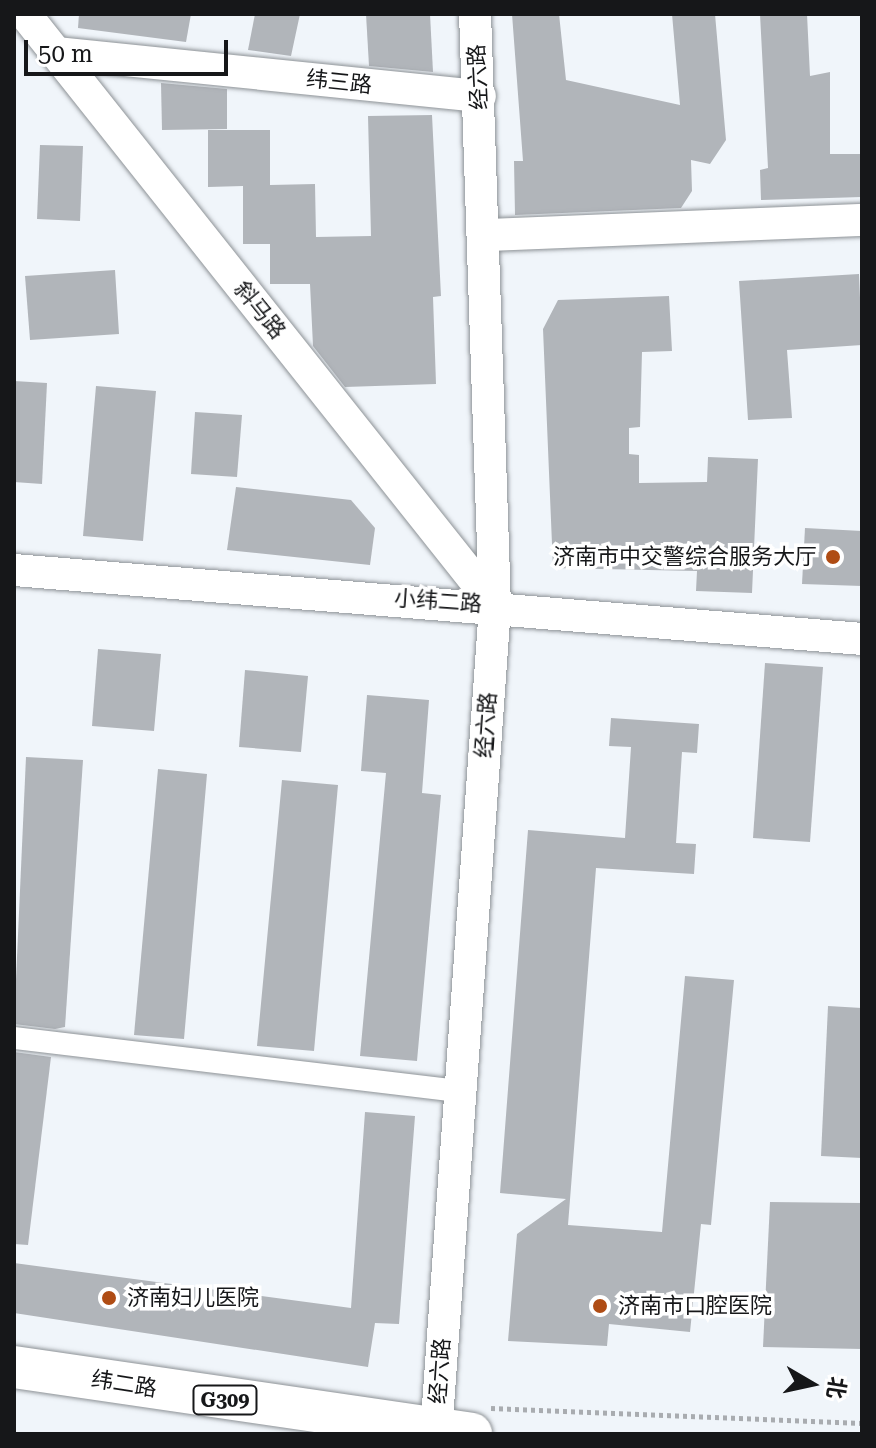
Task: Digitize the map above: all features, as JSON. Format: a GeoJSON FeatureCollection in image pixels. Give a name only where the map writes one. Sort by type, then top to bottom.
{"type":"FeatureCollection","features":[{"type":"Feature","properties":{"kind":"highway","name":"纬二路"},"geometry":{"type":"LineString","coordinates":[[14,1367],[448,1433]]}},
{"type":"Feature","properties":{"kind":"street","name":"斜马路"},"geometry":{"type":"LineString","coordinates":[[25,14],[495,606]]}},
{"type":"Feature","properties":{"kind":"street","name":"经六路"},"geometry":{"type":"LineString","coordinates":[[448,1433],[458,1091],[495,606],[486,235],[475,14]]}},
{"type":"Feature","properties":{"kind":"street","name":"纬三路"},"geometry":{"type":"LineString","coordinates":[[56,53],[480,96]]}},
{"type":"Feature","properties":{"kind":"street"},"geometry":{"type":"LineString","coordinates":[[486,235],[862,220]]}},
{"type":"Feature","properties":{"kind":"street","name":"小纬二路"},"geometry":{"type":"LineString","coordinates":[[14,570],[495,606],[862,639]]}},
{"type":"Feature","properties":{"kind":"street"},"geometry":{"type":"LineString","coordinates":[[14,1038],[458,1091]]}},
{"type":"Feature","properties":{"kind":"building"},"geometry":{"type":"Polygon","coordinates":[[[79,14],[191,14],[186,42],[78,28],[79,14]]]}},
{"type":"Feature","properties":{"kind":"building"},"geometry":{"type":"Polygon","coordinates":[[[255,14],[300,14],[291,56],[248,50],[255,14]]]}},
{"type":"Feature","properties":{"kind":"building"},"geometry":{"type":"Polygon","coordinates":[[[366,14],[430,14],[433,72],[369,66],[366,14]]]}},
{"type":"Feature","properties":{"kind":"building"},"geometry":{"type":"Polygon","coordinates":[[[512,14],[559,14],[566,80],[680,105],[672,14],[715,14],[726,140],[710,164],[691,160],[692,191],[681,208],[515,215],[514,161],[523,161],[512,14]]]}},
{"type":"Feature","properties":{"kind":"building"},"geometry":{"type":"Polygon","coordinates":[[[760,14],[807,14],[810,76],[830,72],[830,154],[862,154],[862,197],[761,200],[760,170],[768,168],[760,14]]]}},
{"type":"Feature","properties":{"kind":"building"},"geometry":{"type":"Polygon","coordinates":[[[161,83],[227,89],[227,129],[162,130],[161,83]]]}},
{"type":"Feature","properties":{"kind":"building"},"geometry":{"type":"Polygon","coordinates":[[[432,115],[441,296],[433,297],[436,384],[345,387],[313,346],[310,284],[270,284],[270,244],[243,244],[243,186],[208,187],[208,130],[270,130],[270,185],[315,184],[316,237],[371,236],[368,116],[432,115]]]}},
{"type":"Feature","properties":{"kind":"building"},"geometry":{"type":"Polygon","coordinates":[[[40,145],[83,146],[80,221],[37,219],[40,145]]]}},
{"type":"Feature","properties":{"kind":"building"},"geometry":{"type":"Polygon","coordinates":[[[115,270],[119,334],[30,340],[25,276],[115,270]]]}},
{"type":"Feature","properties":{"kind":"building"},"geometry":{"type":"Polygon","coordinates":[[[859,274],[862,345],[787,350],[792,418],[748,420],[739,281],[859,274]]]}},
{"type":"Feature","properties":{"kind":"building"},"geometry":{"type":"Polygon","coordinates":[[[669,296],[672,351],[642,352],[640,427],[629,428],[629,454],[639,455],[639,483],[707,482],[708,457],[758,459],[752,593],[696,591],[697,571],[553,568],[543,329],[558,300],[669,296]]]}},
{"type":"Feature","properties":{"kind":"building"},"geometry":{"type":"Polygon","coordinates":[[[14,381],[47,383],[42,484],[14,482],[14,381]]]}},
{"type":"Feature","properties":{"kind":"building"},"geometry":{"type":"Polygon","coordinates":[[[96,386],[156,391],[143,541],[83,536],[96,386]]]}},
{"type":"Feature","properties":{"kind":"building"},"geometry":{"type":"Polygon","coordinates":[[[195,412],[242,415],[237,477],[191,474],[195,412]]]}},
{"type":"Feature","properties":{"kind":"building"},"geometry":{"type":"Polygon","coordinates":[[[236,487],[351,500],[375,528],[370,565],[227,550],[236,487]]]}},
{"type":"Feature","properties":{"kind":"building","name":"济南市中交警综合服务大厅"},"geometry":{"type":"Polygon","coordinates":[[[805,528],[862,531],[862,586],[802,584],[805,528]]]}},
{"type":"Feature","properties":{"kind":"building"},"geometry":{"type":"Polygon","coordinates":[[[98,649],[161,654],[154,731],[92,726],[98,649]]]}},
{"type":"Feature","properties":{"kind":"building"},"geometry":{"type":"Polygon","coordinates":[[[765,663],[823,667],[810,842],[753,838],[765,663]]]}},
{"type":"Feature","properties":{"kind":"building"},"geometry":{"type":"Polygon","coordinates":[[[245,670],[308,676],[301,752],[239,747],[245,670]]]}},
{"type":"Feature","properties":{"kind":"building"},"geometry":{"type":"Polygon","coordinates":[[[367,695],[429,700],[422,793],[441,795],[417,1061],[360,1056],[386,773],[361,771],[367,695]]]}},
{"type":"Feature","properties":{"kind":"building"},"geometry":{"type":"Polygon","coordinates":[[[611,718],[699,724],[697,753],[682,752],[676,843],[696,844],[694,874],[596,868],[568,1225],[662,1232],[685,976],[734,980],[711,1225],[701,1224],[690,1332],[609,1324],[607,1346],[508,1341],[517,1234],[566,1199],[500,1193],[528,830],[625,838],[631,747],[609,746],[611,718]]]}},
{"type":"Feature","properties":{"kind":"building"},"geometry":{"type":"Polygon","coordinates":[[[26,757],[83,760],[65,1027],[55,1029],[14,1024],[26,757]]]}},
{"type":"Feature","properties":{"kind":"building"},"geometry":{"type":"Polygon","coordinates":[[[158,769],[207,774],[184,1039],[134,1035],[158,769]]]}},
{"type":"Feature","properties":{"kind":"building"},"geometry":{"type":"Polygon","coordinates":[[[282,780],[338,785],[314,1051],[257,1046],[282,780]]]}},
{"type":"Feature","properties":{"kind":"building"},"geometry":{"type":"Polygon","coordinates":[[[828,1006],[862,1008],[862,1158],[821,1156],[828,1006]]]}},
{"type":"Feature","properties":{"kind":"building"},"geometry":{"type":"Polygon","coordinates":[[[14,1052],[51,1057],[28,1245],[14,1244],[14,1052]]]}},
{"type":"Feature","properties":{"kind":"building"},"geometry":{"type":"Polygon","coordinates":[[[365,1112],[415,1116],[399,1324],[375,1323],[368,1367],[14,1313],[14,1263],[351,1308],[365,1112]]]}},
{"type":"Feature","properties":{"kind":"building"},"geometry":{"type":"Polygon","coordinates":[[[770,1202],[862,1203],[862,1349],[763,1347],[770,1202]]]}},
{"type":"Feature","properties":{"kind":"place","name":"济南市中交警综合服务大厅"},"geometry":{"type":"Point","coordinates":[833,557]}},
{"type":"Feature","properties":{"kind":"place","name":"济南妇儿医院"},"geometry":{"type":"Point","coordinates":[109,1298]}},
{"type":"Feature","properties":{"kind":"place","name":"济南市口腔医院"},"geometry":{"type":"Point","coordinates":[600,1306]}}]}
